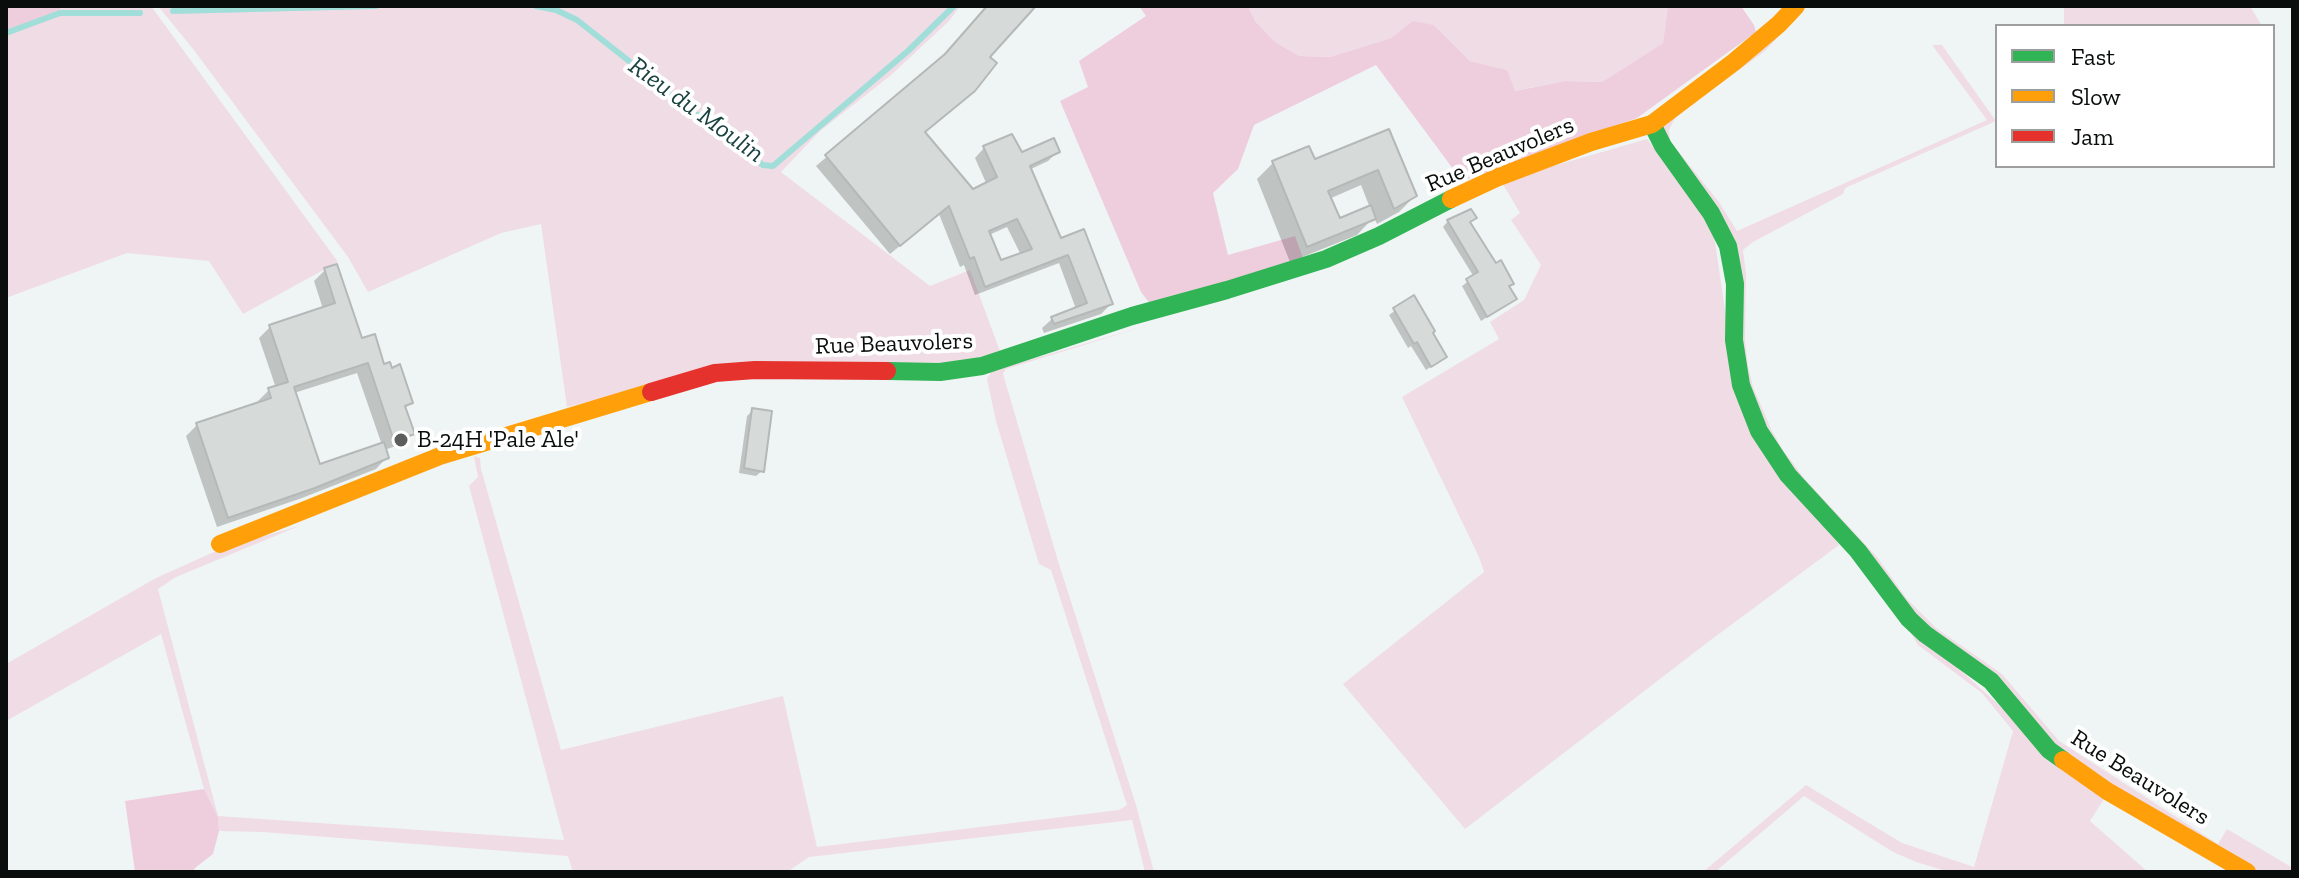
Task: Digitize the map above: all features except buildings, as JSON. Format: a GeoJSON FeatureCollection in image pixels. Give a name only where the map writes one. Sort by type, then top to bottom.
{"type":"FeatureCollection","features":[{"type":"Feature","properties":{"kind":"street","name":"Rue Beauvolers"},"geometry":{"type":"LineString","coordinates":[[220,544],[440,456],[715,373],[755,370],[940,372],[982,366],[1132,316],[1326,259],[1496,178],[1591,142],[1652,124],[1734,62],[1796,6]]}},
{"type":"Feature","properties":{"kind":"street","name":"Rue Beauvolers"},"geometry":{"type":"LineString","coordinates":[[1652,124],[1663,146],[1711,213],[1728,246],[1735,284],[1734,340],[1741,385],[1759,431],[1788,475],[1858,551],[1909,619],[1991,681],[2049,750],[2107,791],[2247,872]]}},
{"type":"Feature","properties":{"kind":"shaded area"},"geometry":{"type":"Polygon","coordinates":[[[6,6],[60,6],[60,13],[6,32],[6,6]]]}},
{"type":"Feature","properties":{"kind":"shaded area"},"geometry":{"type":"Polygon","coordinates":[[[60,6],[151,6],[338,262],[243,314],[209,261],[127,253],[6,298],[6,32],[60,13],[60,6]]]}},
{"type":"Feature","properties":{"kind":"shaded area"},"geometry":{"type":"Polygon","coordinates":[[[158,6],[960,6],[949,21],[890,76],[820,131],[781,172],[930,286],[970,270],[1001,354],[955,363],[753,362],[567,407],[541,224],[501,233],[368,292],[348,257],[158,6]]]}},
{"type":"Feature","properties":{"kind":"shaded area"},"geometry":{"type":"Polygon","coordinates":[[[1139,6],[1248,6],[1255,21],[1275,42],[1299,56],[1330,57],[1391,38],[1413,21],[1434,25],[1470,61],[1507,70],[1515,91],[1565,81],[1602,82],[1663,43],[1668,6],[1741,6],[1756,32],[1637,118],[1462,181],[1376,65],[1254,125],[1238,169],[1213,193],[1228,255],[1295,236],[1303,258],[1151,305],[1141,292],[1060,101],[1088,87],[1079,61],[1146,16],[1139,6]]]}},
{"type":"Feature","properties":{"kind":"shaded area"},"geometry":{"type":"Polygon","coordinates":[[[1248,6],[1668,6],[1663,43],[1602,82],[1565,81],[1514,91],[1507,70],[1470,61],[1434,25],[1413,22],[1391,38],[1330,57],[1299,56],[1275,42],[1255,21],[1248,6]]]}},
{"type":"Feature","properties":{"kind":"shaded area"},"geometry":{"type":"Polygon","coordinates":[[[1802,6],[1807,6],[1765,51],[1676,116],[1669,130],[1670,141],[1719,202],[1737,231],[1987,120],[1932,45],[1942,45],[1995,120],[1845,188],[1843,194],[1743,250],[1748,366],[1753,387],[1783,450],[1804,478],[1877,557],[1907,599],[1936,628],[2002,674],[2059,741],[2218,844],[2227,829],[2293,868],[2293,872],[2259,872],[2218,845],[2201,839],[2105,782],[2056,745],[1999,682],[1932,635],[1915,619],[1867,554],[1790,471],[1774,448],[1755,411],[1742,374],[1736,249],[1729,232],[1668,145],[1662,130],[1663,121],[1729,74],[1802,6]]]}},
{"type":"Feature","properties":{"kind":"shaded area"},"geometry":{"type":"Polygon","coordinates":[[[2064,6],[2250,6],[2261,24],[2064,24],[2064,6]]]}},
{"type":"Feature","properties":{"kind":"shaded area"},"geometry":{"type":"Polygon","coordinates":[[[1647,139],[1712,222],[1734,371],[1839,545],[1465,829],[1343,684],[1484,572],[1402,397],[1499,339],[1490,322],[1524,300],[1541,265],[1511,220],[1520,213],[1501,181],[1647,139]]]}},
{"type":"Feature","properties":{"kind":"shaded area"},"geometry":{"type":"Polygon","coordinates":[[[1152,324],[1006,369],[1003,374],[1154,872],[1145,872],[1132,820],[809,857],[787,872],[573,872],[568,856],[219,831],[218,817],[204,789],[161,634],[6,721],[6,664],[156,578],[223,548],[299,526],[176,577],[158,589],[218,816],[564,840],[469,486],[478,477],[474,456],[480,458],[561,750],[783,696],[817,847],[1119,810],[1127,805],[1051,570],[1039,564],[996,421],[987,379],[992,371],[1152,324]]]}},
{"type":"Feature","properties":{"kind":"shaded area"},"geometry":{"type":"Polygon","coordinates":[[[1901,617],[2104,799],[2090,821],[2148,872],[1949,872],[1893,852],[1804,796],[1715,872],[1703,872],[1806,785],[1902,843],[1974,867],[2013,731],[1982,693],[1918,645],[1901,617]]]}},
{"type":"Feature","properties":{"kind":"shaded area"},"geometry":{"type":"Polygon","coordinates":[[[204,789],[218,817],[219,831],[213,854],[193,872],[135,872],[125,801],[204,789]]]}},
{"type":"Feature","properties":{"kind":"waterway","name":"Rieu du Moulin"},"geometry":{"type":"LineString","coordinates":[[173,11],[376,6]]}},
{"type":"Feature","properties":{"kind":"waterway","name":"Rieu du Moulin"},"geometry":{"type":"LineString","coordinates":[[536,6],[556,10],[577,20],[743,151],[763,165],[773,166],[908,51],[954,6]]}},
{"type":"Feature","properties":{"kind":"waterway","name":"Rieu du Moulin"},"geometry":{"type":"LineString","coordinates":[[6,33],[60,13],[140,13]]}},
{"type":"Feature","properties":{"kind":"traffic: fast"},"geometry":{"type":"LineString","coordinates":[[1652,124],[1663,146],[1711,213],[1728,246],[1735,284],[1734,340],[1741,385],[1759,431],[1788,475],[1858,551],[1909,619],[1991,681],[2049,750],[2063,760]]}},
{"type":"Feature","properties":{"kind":"traffic: fast"},"geometry":{"type":"LineString","coordinates":[[887,371],[940,372],[982,366],[1132,316],[1326,259],[1451,199]]}},
{"type":"Feature","properties":{"kind":"traffic: slow"},"geometry":{"type":"LineString","coordinates":[[1451,199],[1496,178],[1591,142],[1652,124],[1734,62],[1796,6]]}},
{"type":"Feature","properties":{"kind":"traffic: slow"},"geometry":{"type":"LineString","coordinates":[[220,544],[440,456],[651,392]]}},
{"type":"Feature","properties":{"kind":"traffic: slow"},"geometry":{"type":"LineString","coordinates":[[2063,760],[2107,791],[2247,872]]}},
{"type":"Feature","properties":{"kind":"traffic: jam"},"geometry":{"type":"LineString","coordinates":[[651,392],[715,373],[755,370],[887,371]]}},
{"type":"Feature","properties":{"kind":"place","name":"B-24H 'Pale Ale'"},"geometry":{"type":"Point","coordinates":[401,440]}}]}
